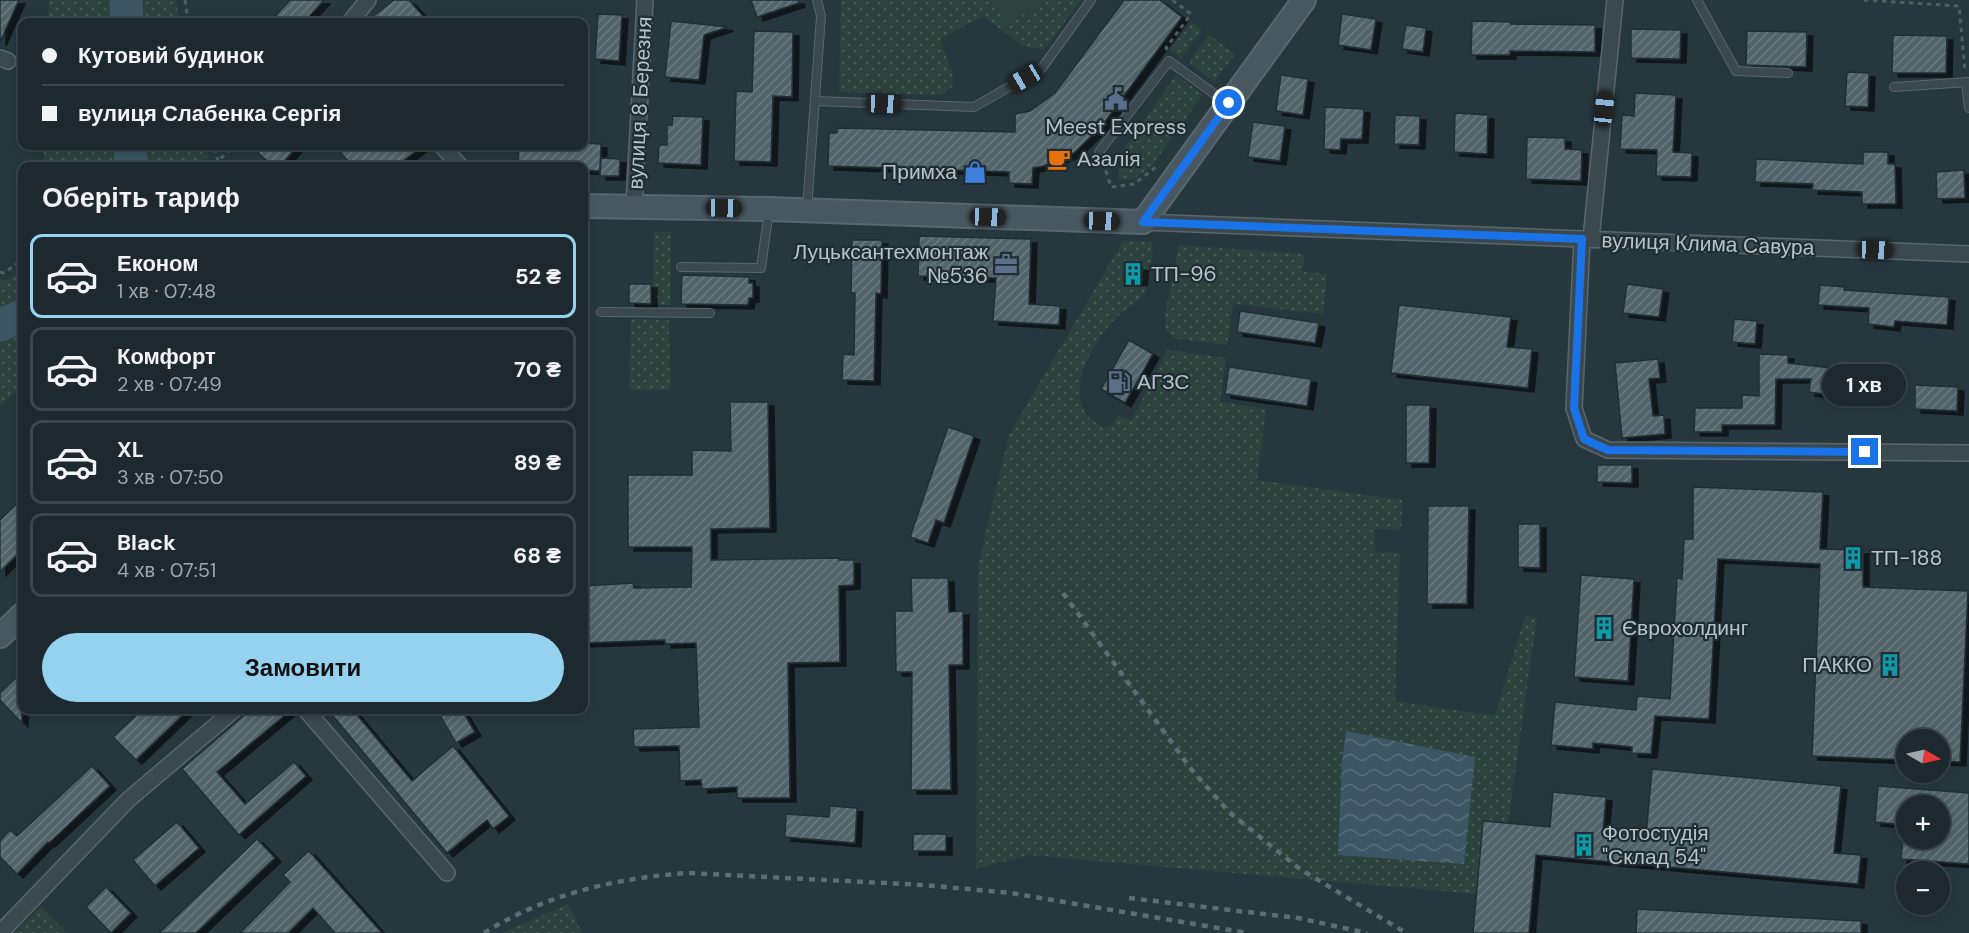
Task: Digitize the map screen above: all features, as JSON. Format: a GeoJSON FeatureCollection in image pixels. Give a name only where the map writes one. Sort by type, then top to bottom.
{"type":"FeatureCollection","features":[{"type":"Feature","properties":{"kind":"street"},"geometry":{"type":"LineString","coordinates":[[353,18],[368,0]]}},
{"type":"Feature","properties":{"kind":"street","name":"вулиця 8 Березня"},"geometry":{"type":"LineString","coordinates":[[634,206],[645,0]]}},
{"type":"Feature","properties":{"kind":"street"},"geometry":{"type":"LineString","coordinates":[[1143,222],[1304,0]]}},
{"type":"Feature","properties":{"kind":"street"},"geometry":{"type":"LineString","coordinates":[[1615,0],[1586,239],[1574,408],[1584,439],[1608,450],[1969,453]]}},
{"type":"Feature","properties":{"kind":"street"},"geometry":{"type":"LineString","coordinates":[[446,150],[456,162]]}},
{"type":"Feature","properties":{"kind":"street","name":"вулиця Клима Савура"},"geometry":{"type":"LineString","coordinates":[[588,206],[769,209],[1969,254]]}},
{"type":"Feature","properties":{"kind":"street"},"geometry":{"type":"LineString","coordinates":[[0,636],[18,619]]}},
{"type":"Feature","properties":{"kind":"street"},"geometry":{"type":"LineString","coordinates":[[0,933],[128,800],[229,714]]}},
{"type":"Feature","properties":{"kind":"street"},"geometry":{"type":"LineString","coordinates":[[309,714],[447,873]]}},
{"type":"Feature","properties":{"kind":"lane"},"geometry":{"type":"LineString","coordinates":[[807,211],[821,16],[817,0]]}},
{"type":"Feature","properties":{"kind":"lane"},"geometry":{"type":"LineString","coordinates":[[816,101],[974,107],[1042,68],[1092,0]]}},
{"type":"Feature","properties":{"kind":"lane"},"geometry":{"type":"LineString","coordinates":[[1697,0],[1736,71],[1788,73]]}},
{"type":"Feature","properties":{"kind":"lane"},"geometry":{"type":"LineString","coordinates":[[1099,152],[1168,61],[1229,103]]}},
{"type":"Feature","properties":{"kind":"lane"},"geometry":{"type":"LineString","coordinates":[[1894,87],[1968,82],[1969,108]]}},
{"type":"Feature","properties":{"kind":"lane"},"geometry":{"type":"LineString","coordinates":[[681,267],[761,268],[769,209]]}},
{"type":"Feature","properties":{"kind":"lane"},"geometry":{"type":"LineString","coordinates":[[601,312],[710,313]]}},
{"type":"Feature","properties":{"kind":"path"},"geometry":{"type":"LineString","coordinates":[[185,0],[187,18]]}},
{"type":"Feature","properties":{"kind":"path"},"geometry":{"type":"LineString","coordinates":[[1168,61],[1166,48],[1191,14],[1172,0]]}},
{"type":"Feature","properties":{"kind":"path"},"geometry":{"type":"LineString","coordinates":[[1864,0],[1959,6],[1968,82]]}},
{"type":"Feature","properties":{"kind":"path"},"geometry":{"type":"LineString","coordinates":[[215,150],[219,161],[230,150]]}},
{"type":"Feature","properties":{"kind":"path"},"geometry":{"type":"LineString","coordinates":[[1099,152],[1111,187],[1134,184],[1155,169],[1161,160]]}},
{"type":"Feature","properties":{"kind":"path"},"geometry":{"type":"LineString","coordinates":[[0,272],[4,273],[18,263]]}},
{"type":"Feature","properties":{"kind":"green space"},"geometry":{"type":"Polygon","coordinates":[[[49,0],[111,0],[112,18],[48,18],[49,0]]]}},
{"type":"Feature","properties":{"kind":"green space"},"geometry":{"type":"Polygon","coordinates":[[[111,0],[138,0],[139,18],[112,18],[111,0]]]}},
{"type":"Feature","properties":{"kind":"green space"},"geometry":{"type":"Polygon","coordinates":[[[138,0],[176,0],[178,18],[139,18],[138,0]]]}},
{"type":"Feature","properties":{"kind":"green space"},"geometry":{"type":"Polygon","coordinates":[[[841,0],[1081,0],[1044,50],[1023,46],[983,16],[940,39],[953,76],[953,86],[941,95],[839,92],[841,0]]]}},
{"type":"Feature","properties":{"kind":"green space"},"geometry":{"type":"Polygon","coordinates":[[[989,0],[1043,0],[1008,26],[989,0]]]}},
{"type":"Feature","properties":{"kind":"green space"},"geometry":{"type":"Polygon","coordinates":[[[1191,22],[1202,30],[1181,58],[1170,50],[1191,22]]]}},
{"type":"Feature","properties":{"kind":"green space"},"geometry":{"type":"Polygon","coordinates":[[[1209,35],[1235,54],[1214,82],[1189,62],[1209,35]]]}},
{"type":"Feature","properties":{"kind":"green space"},"geometry":{"type":"Polygon","coordinates":[[[1176,75],[1203,94],[1151,167],[1133,179],[1118,180],[1122,152],[1176,75]]]}},
{"type":"Feature","properties":{"kind":"green space"},"geometry":{"type":"Polygon","coordinates":[[[44,150],[117,150],[118,162],[43,162],[44,150]]]}},
{"type":"Feature","properties":{"kind":"green space"},"geometry":{"type":"Polygon","coordinates":[[[117,150],[142,150],[142,162],[118,162],[117,150]]]}},
{"type":"Feature","properties":{"kind":"green space"},"geometry":{"type":"Polygon","coordinates":[[[142,150],[207,150],[209,157],[200,162],[142,162],[142,150]]]}},
{"type":"Feature","properties":{"kind":"green space"},"geometry":{"type":"Polygon","coordinates":[[[654,232],[671,232],[670,305],[653,304],[654,232]]]}},
{"type":"Feature","properties":{"kind":"green space"},"geometry":{"type":"Polygon","coordinates":[[[1123,241],[1152,242],[1148,283],[1143,296],[1120,314],[1101,336],[1085,365],[1080,395],[1083,409],[1093,421],[1104,427],[1113,425],[1118,415],[1131,421],[1168,350],[1226,358],[1220,402],[1266,409],[1257,480],[1402,500],[1401,530],[1375,529],[1375,552],[1400,553],[1395,701],[1495,716],[1525,616],[1537,617],[1508,823],[1477,894],[1029,855],[976,869],[978,566],[1009,435],[1123,241]]]}},
{"type":"Feature","properties":{"kind":"green space"},"geometry":{"type":"Polygon","coordinates":[[[1179,245],[1304,254],[1303,272],[1327,274],[1323,314],[1233,304],[1227,345],[1173,338],[1166,330],[1165,315],[1179,245]]]}},
{"type":"Feature","properties":{"kind":"green space"},"geometry":{"type":"Polygon","coordinates":[[[18,272],[18,306],[0,313],[0,279],[5,281],[18,272]]]}},
{"type":"Feature","properties":{"kind":"green space"},"geometry":{"type":"Polygon","coordinates":[[[18,306],[18,332],[0,339],[0,313],[18,306]]]}},
{"type":"Feature","properties":{"kind":"green space"},"geometry":{"type":"Polygon","coordinates":[[[631,319],[669,320],[670,390],[629,390],[631,319]]]}},
{"type":"Feature","properties":{"kind":"green space"},"geometry":{"type":"Polygon","coordinates":[[[18,332],[18,390],[0,406],[0,339],[18,332]]]}},
{"type":"Feature","properties":{"kind":"green space"},"geometry":{"type":"Polygon","coordinates":[[[568,904],[582,933],[502,933],[568,904]]]}},
{"type":"Feature","properties":{"kind":"green space"},"geometry":{"type":"Polygon","coordinates":[[[41,907],[68,933],[14,933],[41,907]]]}},
{"type":"Feature","properties":{"kind":"water"},"geometry":{"type":"Polygon","coordinates":[[[1346,731],[1475,757],[1464,864],[1338,855],[1342,763],[1346,731]]]}},
{"type":"Feature","properties":{"kind":"building"},"geometry":{"type":"Polygon","coordinates":[[[0,0],[19,0],[0,42],[0,0]]]}},
{"type":"Feature","properties":{"kind":"building"},"geometry":{"type":"Polygon","coordinates":[[[290,0],[324,0],[308,18],[274,18],[290,0]]]}},
{"type":"Feature","properties":{"kind":"building"},"geometry":{"type":"Polygon","coordinates":[[[394,0],[409,0],[425,18],[371,18],[394,0]]]}},
{"type":"Feature","properties":{"kind":"building"},"geometry":{"type":"Polygon","coordinates":[[[751,0],[798,0],[799,3],[757,17],[751,0]]]}},
{"type":"Feature","properties":{"kind":"building"},"geometry":{"type":"Polygon","coordinates":[[[1124,0],[1160,0],[1182,17],[1101,127],[1074,153],[1044,166],[1033,168],[1032,184],[1009,183],[1009,172],[828,166],[829,133],[837,133],[837,128],[1015,132],[1015,114],[1030,111],[1055,93],[1124,0]]]}},
{"type":"Feature","properties":{"kind":"building"},"geometry":{"type":"Polygon","coordinates":[[[598,14],[622,15],[619,61],[595,59],[598,14]]]}},
{"type":"Feature","properties":{"kind":"building"},"geometry":{"type":"Polygon","coordinates":[[[1342,14],[1376,19],[1371,50],[1338,45],[1342,14]]]}},
{"type":"Feature","properties":{"kind":"building"},"geometry":{"type":"Polygon","coordinates":[[[671,21],[728,27],[704,35],[699,80],[665,77],[671,21]]]}},
{"type":"Feature","properties":{"kind":"building"},"geometry":{"type":"Polygon","coordinates":[[[1472,21],[1595,25],[1595,52],[1510,51],[1510,55],[1471,55],[1472,21]]]}},
{"type":"Feature","properties":{"kind":"building"},"geometry":{"type":"Polygon","coordinates":[[[1406,25],[1426,28],[1423,52],[1402,49],[1406,25]]]}},
{"type":"Feature","properties":{"kind":"building"},"geometry":{"type":"Polygon","coordinates":[[[1631,29],[1681,30],[1680,59],[1631,58],[1631,29]]]}},
{"type":"Feature","properties":{"kind":"building"},"geometry":{"type":"Polygon","coordinates":[[[754,31],[793,32],[792,97],[773,96],[771,162],[734,161],[736,91],[752,92],[754,31]]]}},
{"type":"Feature","properties":{"kind":"building"},"geometry":{"type":"Polygon","coordinates":[[[1747,31],[1807,32],[1806,67],[1746,65],[1747,31]]]}},
{"type":"Feature","properties":{"kind":"building"},"geometry":{"type":"Polygon","coordinates":[[[1893,35],[1947,36],[1946,73],[1892,73],[1893,35]]]}},
{"type":"Feature","properties":{"kind":"building"},"geometry":{"type":"Polygon","coordinates":[[[1847,72],[1869,73],[1868,107],[1845,106],[1847,72]]]}},
{"type":"Feature","properties":{"kind":"building"},"geometry":{"type":"Polygon","coordinates":[[[1281,75],[1308,79],[1303,115],[1276,111],[1281,75]]]}},
{"type":"Feature","properties":{"kind":"building"},"geometry":{"type":"Polygon","coordinates":[[[1635,93],[1676,95],[1673,152],[1692,153],[1691,177],[1656,176],[1657,150],[1620,149],[1622,115],[1634,116],[1635,93]]]}},
{"type":"Feature","properties":{"kind":"building"},"geometry":{"type":"Polygon","coordinates":[[[1325,107],[1364,109],[1362,139],[1341,139],[1340,150],[1324,149],[1325,107]]]}},
{"type":"Feature","properties":{"kind":"building"},"geometry":{"type":"Polygon","coordinates":[[[1455,113],[1488,115],[1487,154],[1454,152],[1455,113]]]}},
{"type":"Feature","properties":{"kind":"building"},"geometry":{"type":"Polygon","coordinates":[[[1395,115],[1420,116],[1419,145],[1394,144],[1395,115]]]}},
{"type":"Feature","properties":{"kind":"building"},"geometry":{"type":"Polygon","coordinates":[[[673,116],[703,117],[701,165],[658,163],[659,145],[667,145],[667,125],[672,125],[673,116]]]}},
{"type":"Feature","properties":{"kind":"building"},"geometry":{"type":"Polygon","coordinates":[[[1253,122],[1285,126],[1280,161],[1248,157],[1253,122]]]}},
{"type":"Feature","properties":{"kind":"building"},"geometry":{"type":"Polygon","coordinates":[[[1527,137],[1565,138],[1565,149],[1582,150],[1581,181],[1526,179],[1527,137]]]}},
{"type":"Feature","properties":{"kind":"building"},"geometry":{"type":"Polygon","coordinates":[[[588,143],[601,144],[600,171],[588,170],[588,162],[518,162],[519,150],[588,150],[588,143]]]}},
{"type":"Feature","properties":{"kind":"building"},"geometry":{"type":"Polygon","coordinates":[[[261,150],[294,150],[284,162],[268,162],[258,153],[261,150]]]}},
{"type":"Feature","properties":{"kind":"building"},"geometry":{"type":"Polygon","coordinates":[[[345,150],[418,150],[401,162],[349,162],[341,153],[345,150]]]}},
{"type":"Feature","properties":{"kind":"building"},"geometry":{"type":"Polygon","coordinates":[[[1863,152],[1888,152],[1888,164],[1895,164],[1896,204],[1862,204],[1862,192],[1812,190],[1813,184],[1755,182],[1756,159],[1863,164],[1863,152]]]}},
{"type":"Feature","properties":{"kind":"building"},"geometry":{"type":"Polygon","coordinates":[[[601,158],[620,159],[619,176],[600,176],[601,158]]]}},
{"type":"Feature","properties":{"kind":"building"},"geometry":{"type":"Polygon","coordinates":[[[1964,170],[1965,198],[1937,199],[1936,172],[1964,170]]]}},
{"type":"Feature","properties":{"kind":"building"},"geometry":{"type":"Polygon","coordinates":[[[919,236],[1031,239],[1029,304],[1060,306],[1059,325],[993,321],[996,278],[918,276],[919,236]]]}},
{"type":"Feature","properties":{"kind":"building"},"geometry":{"type":"Polygon","coordinates":[[[852,240],[882,240],[881,294],[876,293],[874,381],[842,380],[843,354],[854,355],[855,293],[851,293],[852,240]]]}},
{"type":"Feature","properties":{"kind":"building","name":"ТП-96"},"geometry":{"type":"Polygon","coordinates":[[[1125,265],[1143,267],[1141,282],[1123,280],[1125,265]]]}},
{"type":"Feature","properties":{"kind":"building"},"geometry":{"type":"Polygon","coordinates":[[[682,275],[749,277],[749,283],[753,283],[753,298],[749,298],[748,305],[681,304],[682,275]]]}},
{"type":"Feature","properties":{"kind":"building"},"geometry":{"type":"Polygon","coordinates":[[[629,284],[651,284],[651,304],[629,303],[629,284]]]}},
{"type":"Feature","properties":{"kind":"building"},"geometry":{"type":"Polygon","coordinates":[[[1627,284],[1663,289],[1659,317],[1623,313],[1627,284]]]}},
{"type":"Feature","properties":{"kind":"building"},"geometry":{"type":"Polygon","coordinates":[[[1820,285],[1845,287],[1844,290],[1949,297],[1947,325],[1895,321],[1894,327],[1868,324],[1869,308],[1818,305],[1820,285]]]}},
{"type":"Feature","properties":{"kind":"building"},"geometry":{"type":"Polygon","coordinates":[[[1399,305],[1511,317],[1507,347],[1532,349],[1528,388],[1391,373],[1399,305]]]}},
{"type":"Feature","properties":{"kind":"building"},"geometry":{"type":"Polygon","coordinates":[[[1240,311],[1319,323],[1315,343],[1237,332],[1240,311]]]}},
{"type":"Feature","properties":{"kind":"building"},"geometry":{"type":"Polygon","coordinates":[[[1734,319],[1757,321],[1755,344],[1732,342],[1734,319]]]}},
{"type":"Feature","properties":{"kind":"building"},"geometry":{"type":"Polygon","coordinates":[[[1129,340],[1153,354],[1125,403],[1101,389],[1129,340]]]}},
{"type":"Feature","properties":{"kind":"building"},"geometry":{"type":"Polygon","coordinates":[[[1759,354],[1788,355],[1788,363],[1849,370],[1846,397],[1809,392],[1811,379],[1776,379],[1775,425],[1722,425],[1722,432],[1694,432],[1695,408],[1742,408],[1742,395],[1759,396],[1759,354]]]}},
{"type":"Feature","properties":{"kind":"building"},"geometry":{"type":"Polygon","coordinates":[[[1658,359],[1660,378],[1649,379],[1653,416],[1664,415],[1665,434],[1622,438],[1615,363],[1658,359]]]}},
{"type":"Feature","properties":{"kind":"building"},"geometry":{"type":"Polygon","coordinates":[[[1229,367],[1311,379],[1307,406],[1225,394],[1229,367]]]}},
{"type":"Feature","properties":{"kind":"building"},"geometry":{"type":"Polygon","coordinates":[[[1915,385],[1958,387],[1957,411],[1915,409],[1915,385]]]}},
{"type":"Feature","properties":{"kind":"building"},"geometry":{"type":"Polygon","coordinates":[[[730,402],[768,402],[770,528],[711,529],[711,560],[839,558],[839,560],[854,560],[854,585],[839,586],[840,662],[788,663],[790,798],[737,798],[737,787],[702,789],[701,780],[680,781],[679,746],[634,747],[633,729],[699,727],[696,643],[665,644],[665,640],[588,643],[588,586],[633,583],[634,588],[691,587],[692,547],[628,547],[628,475],[692,475],[692,450],[731,451],[730,402]]]}},
{"type":"Feature","properties":{"kind":"building"},"geometry":{"type":"Polygon","coordinates":[[[1406,405],[1430,405],[1429,463],[1406,463],[1406,405]]]}},
{"type":"Feature","properties":{"kind":"building"},"geometry":{"type":"Polygon","coordinates":[[[948,427],[974,436],[944,523],[936,520],[928,543],[910,537],[948,427]]]}},
{"type":"Feature","properties":{"kind":"building"},"geometry":{"type":"Polygon","coordinates":[[[1597,465],[1632,465],[1632,483],[1597,482],[1597,465]]]}},
{"type":"Feature","properties":{"kind":"building"},"geometry":{"type":"Polygon","coordinates":[[[1693,487],[1823,492],[1820,549],[1863,550],[1863,587],[1968,591],[1960,762],[1950,762],[1950,729],[1896,729],[1896,760],[1812,756],[1820,564],[1718,559],[1709,719],[1655,716],[1651,754],[1632,753],[1632,747],[1593,743],[1593,749],[1551,745],[1555,702],[1636,710],[1637,696],[1670,699],[1677,578],[1682,579],[1684,539],[1693,539],[1693,487]]]}},
{"type":"Feature","properties":{"kind":"building"},"geometry":{"type":"Polygon","coordinates":[[[18,503],[18,554],[0,572],[0,520],[18,503]]]}},
{"type":"Feature","properties":{"kind":"building"},"geometry":{"type":"Polygon","coordinates":[[[1428,506],[1469,506],[1467,604],[1427,604],[1428,506]]]}},
{"type":"Feature","properties":{"kind":"building"},"geometry":{"type":"Polygon","coordinates":[[[1518,524],[1540,524],[1540,568],[1518,567],[1518,524]]]}},
{"type":"Feature","properties":{"kind":"building","name":"Єврохолдинг"},"geometry":{"type":"Polygon","coordinates":[[[1581,575],[1634,579],[1628,681],[1574,677],[1581,575]]]}},
{"type":"Feature","properties":{"kind":"building"},"geometry":{"type":"Polygon","coordinates":[[[911,578],[948,578],[949,612],[963,611],[963,665],[949,665],[951,790],[911,790],[912,672],[896,672],[895,611],[912,611],[911,578]]]}},
{"type":"Feature","properties":{"kind":"building"},"geometry":{"type":"Polygon","coordinates":[[[18,676],[18,714],[22,714],[22,723],[0,700],[0,693],[18,676]]]}},
{"type":"Feature","properties":{"kind":"building"},"geometry":{"type":"Polygon","coordinates":[[[138,714],[184,714],[136,760],[113,737],[138,714]]]}},
{"type":"Feature","properties":{"kind":"building"},"geometry":{"type":"Polygon","coordinates":[[[245,714],[286,714],[217,772],[245,804],[294,762],[306,776],[239,835],[182,769],[245,714]]]}},
{"type":"Feature","properties":{"kind":"building"},"geometry":{"type":"Polygon","coordinates":[[[331,714],[356,714],[412,781],[453,746],[509,816],[493,829],[487,820],[447,853],[331,714]]]}},
{"type":"Feature","properties":{"kind":"building"},"geometry":{"type":"Polygon","coordinates":[[[439,714],[464,714],[475,732],[456,743],[439,714]]]}},
{"type":"Feature","properties":{"kind":"building"},"geometry":{"type":"Polygon","coordinates":[[[92,766],[110,786],[48,842],[17,874],[0,857],[0,841],[10,830],[17,836],[92,766]]]}},
{"type":"Feature","properties":{"kind":"building"},"geometry":{"type":"Polygon","coordinates":[[[1652,769],[1841,786],[1834,853],[1861,855],[1858,884],[1536,855],[1529,933],[1473,933],[1483,821],[1550,827],[1553,792],[1606,797],[1603,832],[1646,836],[1652,769]]]}},
{"type":"Feature","properties":{"kind":"building"},"geometry":{"type":"Polygon","coordinates":[[[1878,786],[1969,793],[1969,864],[1901,859],[1902,849],[1950,849],[1950,795],[1896,795],[1896,824],[1875,822],[1878,786]]]}},
{"type":"Feature","properties":{"kind":"building"},"geometry":{"type":"Polygon","coordinates":[[[830,806],[857,808],[855,843],[785,837],[786,814],[829,817],[830,806]]]}},
{"type":"Feature","properties":{"kind":"building"},"geometry":{"type":"Polygon","coordinates":[[[177,822],[199,848],[155,886],[133,860],[177,822]]]}},
{"type":"Feature","properties":{"kind":"building"},"geometry":{"type":"Polygon","coordinates":[[[913,834],[946,834],[946,851],[913,851],[913,834]]]}},
{"type":"Feature","properties":{"kind":"building"},"geometry":{"type":"Polygon","coordinates":[[[257,839],[275,858],[196,933],[159,933],[257,839]]]}},
{"type":"Feature","properties":{"kind":"building"},"geometry":{"type":"Polygon","coordinates":[[[309,851],[382,933],[335,933],[313,908],[288,933],[240,933],[290,882],[283,875],[309,851]]]}},
{"type":"Feature","properties":{"kind":"building"},"geometry":{"type":"Polygon","coordinates":[[[106,887],[131,913],[111,933],[86,907],[106,887]]]}},
{"type":"Feature","properties":{"kind":"building"},"geometry":{"type":"Polygon","coordinates":[[[1637,909],[1861,921],[1861,933],[1636,933],[1637,909]]]}},
{"type":"Feature","properties":{"kind":"waterway"},"geometry":{"type":"LineString","coordinates":[[126,0],[127,18]]}},
{"type":"Feature","properties":{"kind":"waterway"},"geometry":{"type":"LineString","coordinates":[[130,150],[131,162]]}},
{"type":"Feature","properties":{"kind":"waterway"},"geometry":{"type":"LineString","coordinates":[[0,325],[18,318]]}},
{"type":"Feature","properties":{"kind":"railway"},"geometry":{"type":"LineString","coordinates":[[1063,593],[1191,769],[1229,812],[1300,869],[1406,933]]}},
{"type":"Feature","properties":{"kind":"railway"},"geometry":{"type":"LineString","coordinates":[[484,933],[532,908],[582,890],[634,879],[688,873],[924,885],[1011,893],[1248,933]]}},
{"type":"Feature","properties":{"kind":"railway"},"geometry":{"type":"LineString","coordinates":[[1129,898],[1298,918],[1367,933]]}},
{"type":"Feature","properties":{"kind":"place","name":"Meest Express"},"geometry":{"type":"Point","coordinates":[1116,99]}},
{"type":"Feature","properties":{"kind":"place","name":"Азалія"},"geometry":{"type":"Point","coordinates":[1059,159]}},
{"type":"Feature","properties":{"kind":"place","name":"Примха"},"geometry":{"type":"Point","coordinates":[975,172]}},
{"type":"Feature","properties":{"kind":"place","name":"Луцьксантехмонтаж №536"},"geometry":{"type":"Point","coordinates":[1006,264]}},
{"type":"Feature","properties":{"kind":"place","name":"ТП-96"},"geometry":{"type":"Point","coordinates":[1133,274]}},
{"type":"Feature","properties":{"kind":"place","name":"АГЗС"},"geometry":{"type":"Point","coordinates":[1119,382]}},
{"type":"Feature","properties":{"kind":"place","name":"ТП-188"},"geometry":{"type":"Point","coordinates":[1853,558]}},
{"type":"Feature","properties":{"kind":"place","name":"Єврохолдинг"},"geometry":{"type":"Point","coordinates":[1604,628]}},
{"type":"Feature","properties":{"kind":"place","name":"ПАККО"},"geometry":{"type":"Point","coordinates":[1890,665]}},
{"type":"Feature","properties":{"kind":"place","name":"Фотостудія \"Склад 54\""},"geometry":{"type":"Point","coordinates":[1584,845]}},
{"type":"Feature","properties":{"kind":"route"},"geometry":{"type":"LineString","coordinates":[[1229,103],[1143,222],[1582,239],[1574,408],[1584,439],[1608,450],[1865,452]]}}]}
